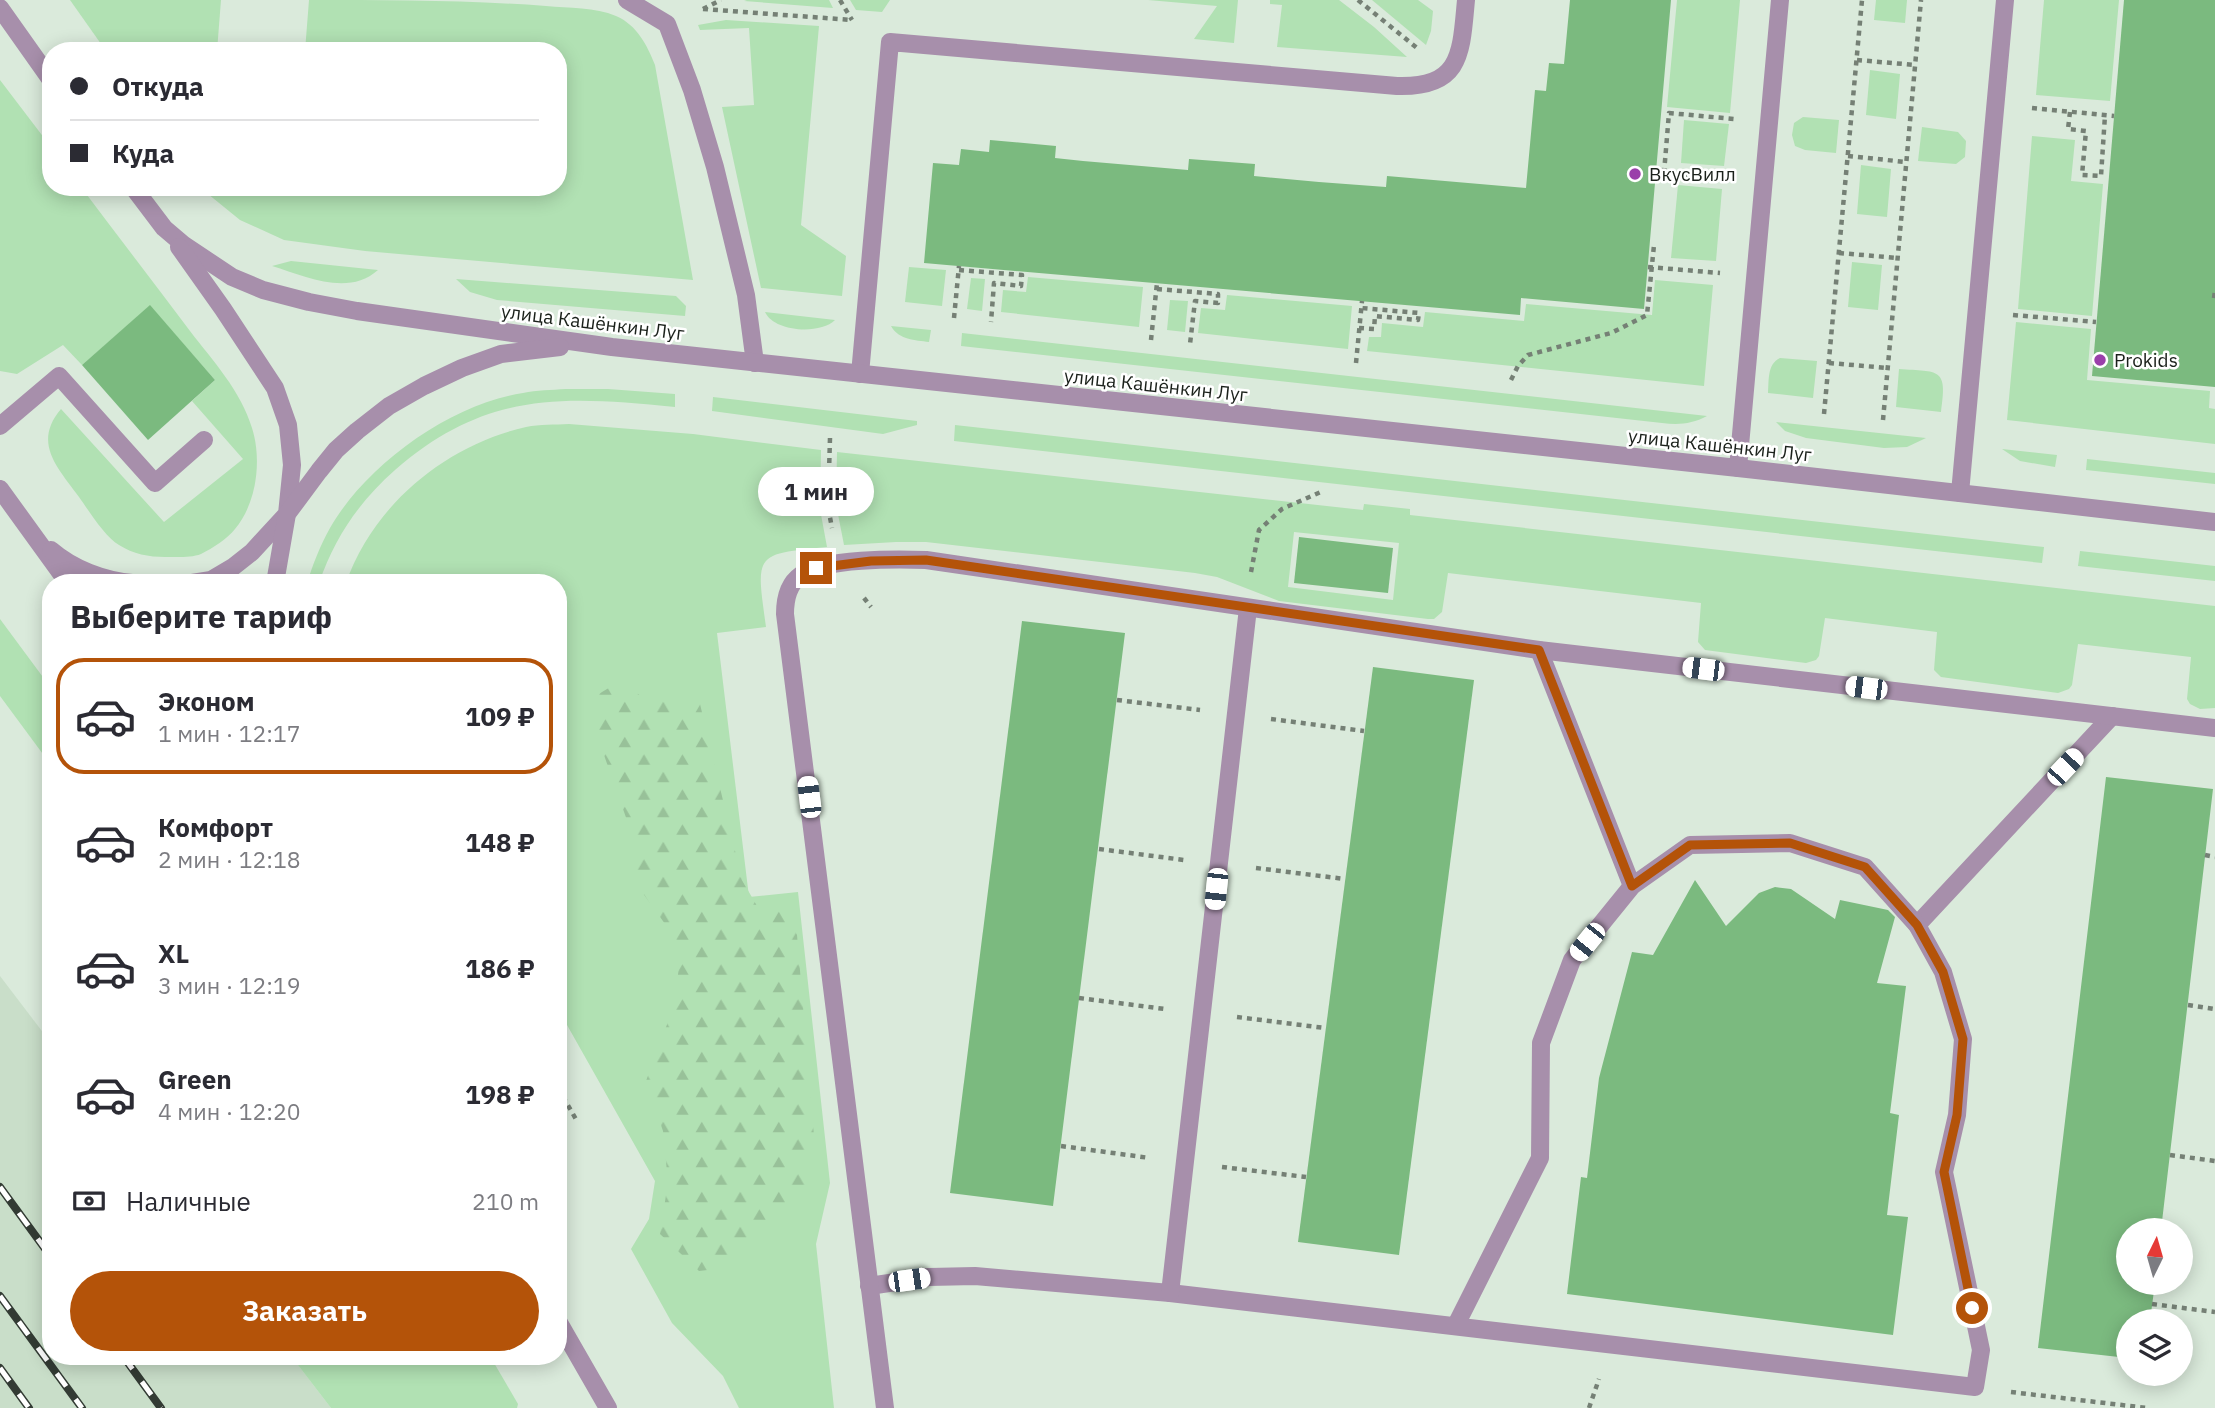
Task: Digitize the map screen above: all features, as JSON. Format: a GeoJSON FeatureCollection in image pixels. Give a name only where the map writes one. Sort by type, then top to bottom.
{"type":"FeatureCollection","features":[{"type":"Feature","properties":{"kind":"street"},"geometry":{"type":"LineString","coordinates":[[627,0],[667,24],[692,90],[715,167],[743,284],[755,363]]}},
{"type":"Feature","properties":{"kind":"street"},"geometry":{"type":"LineString","coordinates":[[860,374],[890,42],[1397,86],[1424,86],[1445,76],[1453,66],[1461,41],[1466,0]]}},
{"type":"Feature","properties":{"kind":"street"},"geometry":{"type":"LineString","coordinates":[[1738,468],[1780,0]]}},
{"type":"Feature","properties":{"kind":"street"},"geometry":{"type":"LineString","coordinates":[[1960,493],[2004,0]]}},
{"type":"Feature","properties":{"kind":"street"},"geometry":{"type":"LineString","coordinates":[[0,8],[42,67]]}},
{"type":"Feature","properties":{"kind":"street","name":"улица Кашёнкин Луг"},"geometry":{"type":"LineString","coordinates":[[140,196],[164,228],[204,260],[232,277],[282,296],[369,313],[612,347],[2215,522]]}},
{"type":"Feature","properties":{"kind":"street"},"geometry":{"type":"LineString","coordinates":[[164,228],[223,309],[275,388],[288,425],[292,465],[277,574]]}},
{"type":"Feature","properties":{"kind":"street"},"geometry":{"type":"LineString","coordinates":[[221,574],[252,552],[287,514],[336,450],[389,406],[462,368],[501,354],[558,347],[612,347]]}},
{"type":"Feature","properties":{"kind":"street"},"geometry":{"type":"LineString","coordinates":[[0,426],[59,376],[155,483],[204,440]]}},
{"type":"Feature","properties":{"kind":"street"},"geometry":{"type":"LineString","coordinates":[[0,489],[61,574]]}},
{"type":"Feature","properties":{"kind":"street"},"geometry":{"type":"LineString","coordinates":[[34,537],[61,559],[92,574]]}},
{"type":"Feature","properties":{"kind":"street"},"geometry":{"type":"LineString","coordinates":[[885,1408],[785,614],[788,591],[802,574],[816,568],[900,559],[926,560],[1539,650],[2215,728]]}},
{"type":"Feature","properties":{"kind":"street"},"geometry":{"type":"LineString","coordinates":[[1170,1293],[1248,608]]}},
{"type":"Feature","properties":{"kind":"street"},"geometry":{"type":"LineString","coordinates":[[1539,650],[1632,886]]}},
{"type":"Feature","properties":{"kind":"street"},"geometry":{"type":"LineString","coordinates":[[1917,925],[2112,716]]}},
{"type":"Feature","properties":{"kind":"street"},"geometry":{"type":"LineString","coordinates":[[869,1286],[929,1277],[975,1276],[1170,1293],[1975,1387],[1981,1350],[1944,1172],[1957,1115],[1963,1039],[1943,972],[1917,925],[1865,867],[1790,843],[1690,845],[1632,886],[1572,960],[1541,1043],[1540,1158],[1456,1325]]}},
{"type":"Feature","properties":{"kind":"street"},"geometry":{"type":"LineString","coordinates":[[567,1337],[608,1408]]}},
{"type":"Feature","properties":{"kind":"path"},"geometry":{"type":"LineString","coordinates":[[1824,414],[1862,0]]}},
{"type":"Feature","properties":{"kind":"path"},"geometry":{"type":"LineString","coordinates":[[1883,421],[1921,0]]}},
{"type":"Feature","properties":{"kind":"path"},"geometry":{"type":"LineString","coordinates":[[703,9],[852,20]]}},
{"type":"Feature","properties":{"kind":"path"},"geometry":{"type":"LineString","coordinates":[[1857,60],[1915,65]]}},
{"type":"Feature","properties":{"kind":"path"},"geometry":{"type":"LineString","coordinates":[[2028,108],[2114,116]]}},
{"type":"Feature","properties":{"kind":"path"},"geometry":{"type":"LineString","coordinates":[[2070,112],[2068,129],[2086,131],[2082,175],[2101,176],[2105,115]]}},
{"type":"Feature","properties":{"kind":"path"},"geometry":{"type":"LineString","coordinates":[[1664,173],[1669,113],[1738,119]]}},
{"type":"Feature","properties":{"kind":"path"},"geometry":{"type":"LineString","coordinates":[[1848,156],[1906,162]]}},
{"type":"Feature","properties":{"kind":"path"},"geometry":{"type":"LineString","coordinates":[[1656,172],[1733,179]]}},
{"type":"Feature","properties":{"kind":"path"},"geometry":{"type":"LineString","coordinates":[[1511,380],[1528,355],[1611,333],[1647,315],[1654,245]]}},
{"type":"Feature","properties":{"kind":"path"},"geometry":{"type":"LineString","coordinates":[[1839,253],[1898,258]]}},
{"type":"Feature","properties":{"kind":"path"},"geometry":{"type":"LineString","coordinates":[[1650,267],[1724,274]]}},
{"type":"Feature","properties":{"kind":"path"},"geometry":{"type":"LineString","coordinates":[[954,318],[959,268],[1022,275],[1021,286],[994,283],[991,322]]}},
{"type":"Feature","properties":{"kind":"path"},"geometry":{"type":"LineString","coordinates":[[1151,340],[1157,286],[1218,294],[1218,303],[1195,301],[1190,344]]}},
{"type":"Feature","properties":{"kind":"path"},"geometry":{"type":"LineString","coordinates":[[2214,298],[2215,290]]}},
{"type":"Feature","properties":{"kind":"path"},"geometry":{"type":"LineString","coordinates":[[1356,363],[1359,328],[1362,304],[1419,313],[1418,320],[1375,316],[1374,329],[1359,328]]}},
{"type":"Feature","properties":{"kind":"path"},"geometry":{"type":"LineString","coordinates":[[2009,314],[2096,322]]}},
{"type":"Feature","properties":{"kind":"path"},"geometry":{"type":"LineString","coordinates":[[1829,363],[1888,368]]}},
{"type":"Feature","properties":{"kind":"path"},"geometry":{"type":"LineString","coordinates":[[1248,608],[1250,578],[1259,530],[1282,509],[1323,491]]}},
{"type":"Feature","properties":{"kind":"path"},"geometry":{"type":"LineString","coordinates":[[2205,855],[2215,856]]}},
{"type":"Feature","properties":{"kind":"path"},"geometry":{"type":"LineString","coordinates":[[2188,1005],[2215,1009]]}},
{"type":"Feature","properties":{"kind":"path"},"geometry":{"type":"LineString","coordinates":[[567,1103],[578,1121]]}},
{"type":"Feature","properties":{"kind":"path"},"geometry":{"type":"LineString","coordinates":[[2170,1155],[2215,1161]]}},
{"type":"Feature","properties":{"kind":"path"},"geometry":{"type":"LineString","coordinates":[[2152,1304],[2215,1312]]}},
{"type":"Feature","properties":{"kind":"path"},"geometry":{"type":"LineString","coordinates":[[1975,1387],[2147,1408]]}},
{"type":"Feature","properties":{"kind":"shaded area"},"geometry":{"type":"Polygon","coordinates":[[[0,976],[42,1031],[42,1365],[298,1365],[331,1408],[0,1408],[0,976]]]}},
{"type":"Feature","properties":{"kind":"green space"},"geometry":{"type":"Polygon","coordinates":[[[70,0],[221,0],[218,42],[100,42],[70,0]]]}},
{"type":"Feature","properties":{"kind":"green space"},"geometry":{"type":"Polygon","coordinates":[[[309,0],[516,4],[591,9],[623,20],[640,36],[655,65],[693,280],[365,251],[284,240],[240,220],[210,196],[567,196],[567,42],[306,42],[309,0]]]}},
{"type":"Feature","properties":{"kind":"green space"},"geometry":{"type":"Polygon","coordinates":[[[829,0],[833,8],[744,1],[829,0]]]}},
{"type":"Feature","properties":{"kind":"green space"},"geometry":{"type":"Polygon","coordinates":[[[850,0],[890,0],[882,12],[856,10],[850,0]]]}},
{"type":"Feature","properties":{"kind":"green space"},"geometry":{"type":"Polygon","coordinates":[[[1148,0],[1238,0],[1234,43],[1194,39],[1217,6],[1148,0]]]}},
{"type":"Feature","properties":{"kind":"green space"},"geometry":{"type":"Polygon","coordinates":[[[1270,0],[1339,0],[1407,57],[1277,47],[1282,5],[1270,4],[1270,0]]]}},
{"type":"Feature","properties":{"kind":"green space"},"geometry":{"type":"Polygon","coordinates":[[[1372,0],[1418,0],[1433,11],[1426,45],[1372,0]]]}},
{"type":"Feature","properties":{"kind":"green space"},"geometry":{"type":"Polygon","coordinates":[[[1677,0],[1740,0],[1730,113],[1667,107],[1677,0]]]}},
{"type":"Feature","properties":{"kind":"green space"},"geometry":{"type":"Polygon","coordinates":[[[1876,0],[1907,0],[1905,23],[1874,20],[1876,0]]]}},
{"type":"Feature","properties":{"kind":"green space"},"geometry":{"type":"Polygon","coordinates":[[[2044,0],[2119,0],[2110,101],[2036,95],[2044,0]]]}},
{"type":"Feature","properties":{"kind":"green space"},"geometry":{"type":"Polygon","coordinates":[[[726,20],[819,26],[801,225],[846,256],[842,296],[761,288],[722,107],[754,105],[749,28],[700,30],[698,25],[726,20]]]}},
{"type":"Feature","properties":{"kind":"green space"},"geometry":{"type":"Polygon","coordinates":[[[1870,70],[1900,74],[1896,119],[1866,115],[1870,70]]]}},
{"type":"Feature","properties":{"kind":"green space"},"geometry":{"type":"Polygon","coordinates":[[[0,80],[42,135],[42,196],[88,196],[226,377],[241,401],[255,440],[257,467],[253,494],[235,529],[220,543],[193,556],[159,557],[130,551],[108,536],[63,476],[51,455],[49,433],[61,409],[164,522],[243,459],[192,401],[215,380],[150,306],[82,365],[63,345],[17,374],[0,371],[0,80]]]}},
{"type":"Feature","properties":{"kind":"green space"},"geometry":{"type":"Polygon","coordinates":[[[1803,117],[1839,120],[1836,153],[1805,150],[1795,146],[1792,135],[1794,123],[1803,117]]]}},
{"type":"Feature","properties":{"kind":"green space"},"geometry":{"type":"Polygon","coordinates":[[[1684,120],[1729,124],[1724,166],[1681,163],[1684,120]]]}},
{"type":"Feature","properties":{"kind":"green space"},"geometry":{"type":"Polygon","coordinates":[[[1922,127],[1958,132],[1966,141],[1965,157],[1956,164],[1918,161],[1922,127]]]}},
{"type":"Feature","properties":{"kind":"green space"},"geometry":{"type":"Polygon","coordinates":[[[2032,136],[2075,140],[2071,181],[2103,184],[2092,316],[2018,309],[2032,136]]]}},
{"type":"Feature","properties":{"kind":"green space"},"geometry":{"type":"Polygon","coordinates":[[[1861,165],[1891,169],[1887,217],[1857,214],[1861,165]]]}},
{"type":"Feature","properties":{"kind":"green space"},"geometry":{"type":"Polygon","coordinates":[[[1678,185],[1722,189],[1716,261],[1671,258],[1678,185]]]}},
{"type":"Feature","properties":{"kind":"green space"},"geometry":{"type":"Polygon","coordinates":[[[291,261],[378,270],[366,278],[340,283],[312,279],[272,266],[291,261]]]}},
{"type":"Feature","properties":{"kind":"green space"},"geometry":{"type":"Polygon","coordinates":[[[1852,262],[1882,265],[1878,310],[1848,307],[1852,262]]]}},
{"type":"Feature","properties":{"kind":"green space"},"geometry":{"type":"Polygon","coordinates":[[[909,267],[946,270],[942,306],[905,302],[909,267]]]}},
{"type":"Feature","properties":{"kind":"green space"},"geometry":{"type":"Polygon","coordinates":[[[1028,277],[1143,287],[1139,327],[1001,312],[1003,290],[1026,292],[1028,277]]]}},
{"type":"Feature","properties":{"kind":"green space"},"geometry":{"type":"Polygon","coordinates":[[[971,278],[985,279],[982,311],[967,309],[971,278]]]}},
{"type":"Feature","properties":{"kind":"green space"},"geometry":{"type":"Polygon","coordinates":[[[456,279],[676,296],[686,306],[685,316],[497,300],[470,292],[456,279]]]}},
{"type":"Feature","properties":{"kind":"green space"},"geometry":{"type":"Polygon","coordinates":[[[1655,280],[1713,285],[1704,386],[1367,351],[1369,337],[1381,337],[1382,323],[1423,327],[1425,312],[1524,321],[1526,304],[1652,315],[1655,280]]]}},
{"type":"Feature","properties":{"kind":"green space"},"geometry":{"type":"Polygon","coordinates":[[[1227,295],[1352,306],[1348,349],[1198,333],[1201,308],[1225,310],[1227,295]]]}},
{"type":"Feature","properties":{"kind":"green space"},"geometry":{"type":"Polygon","coordinates":[[[1170,300],[1188,301],[1185,332],[1167,330],[1170,300]]]}},
{"type":"Feature","properties":{"kind":"green space"},"geometry":{"type":"Polygon","coordinates":[[[765,312],[835,320],[819,328],[798,329],[778,324],[765,312]]]}},
{"type":"Feature","properties":{"kind":"green space"},"geometry":{"type":"Polygon","coordinates":[[[2016,322],[2091,329],[2087,380],[2210,391],[2209,408],[2215,409],[2215,444],[2007,420],[2016,322]]]}},
{"type":"Feature","properties":{"kind":"green space"},"geometry":{"type":"Polygon","coordinates":[[[891,326],[931,330],[929,342],[903,337],[891,326]]]}},
{"type":"Feature","properties":{"kind":"green space"},"geometry":{"type":"Polygon","coordinates":[[[962,333],[1707,416],[1691,422],[1668,424],[961,346],[962,333]]]}},
{"type":"Feature","properties":{"kind":"green space"},"geometry":{"type":"Polygon","coordinates":[[[1780,358],[1817,361],[1813,398],[1768,393],[1771,369],[1780,358]]]}},
{"type":"Feature","properties":{"kind":"green space"},"geometry":{"type":"Polygon","coordinates":[[[1899,369],[1938,375],[1943,387],[1941,412],[1896,407],[1899,369]]]}},
{"type":"Feature","properties":{"kind":"green space"},"geometry":{"type":"Polygon","coordinates":[[[608,389],[675,394],[675,407],[561,401],[494,412],[461,425],[429,444],[382,482],[349,521],[322,574],[310,574],[330,528],[365,482],[388,461],[439,424],[467,410],[495,399],[528,392],[608,389]]]}},
{"type":"Feature","properties":{"kind":"green space"},"geometry":{"type":"Polygon","coordinates":[[[713,397],[917,421],[917,425],[883,434],[712,411],[713,397]]]}},
{"type":"Feature","properties":{"kind":"green space"},"geometry":{"type":"Polygon","coordinates":[[[1776,422],[1926,438],[1907,447],[1884,448],[1806,438],[1785,431],[1776,422]]]}},
{"type":"Feature","properties":{"kind":"green space"},"geometry":{"type":"Polygon","coordinates":[[[569,424],[693,434],[821,450],[820,509],[827,547],[785,552],[765,562],[761,571],[761,585],[766,627],[717,633],[749,897],[798,892],[830,1183],[816,1244],[834,1408],[739,1408],[723,1376],[672,1323],[631,1249],[649,1219],[655,1181],[567,1025],[567,574],[350,574],[374,528],[416,482],[468,448],[531,426],[569,424]]]}},
{"type":"Feature","properties":{"kind":"green space"},"geometry":{"type":"Polygon","coordinates":[[[955,425],[2044,547],[2042,563],[954,441],[955,425]]]}},
{"type":"Feature","properties":{"kind":"green space"},"geometry":{"type":"Polygon","coordinates":[[[2002,449],[2057,455],[2055,467],[2020,461],[2002,449]]]}},
{"type":"Feature","properties":{"kind":"green space"},"geometry":{"type":"Polygon","coordinates":[[[837,452],[1363,510],[1364,504],[1410,509],[1410,515],[2215,606],[2215,708],[2200,709],[2190,704],[2187,699],[2191,657],[2078,644],[2072,685],[2058,693],[1941,677],[1934,670],[1937,632],[1825,618],[1819,656],[1806,663],[1705,650],[1698,642],[1701,603],[1448,573],[1442,612],[1434,619],[1428,619],[1279,601],[1217,577],[1195,573],[926,542],[844,545],[836,504],[837,452]],[[1294,532],[1288,587],[1393,600],[1399,543],[1294,532]]]}},
{"type":"Feature","properties":{"kind":"green space"},"geometry":{"type":"Polygon","coordinates":[[[2087,459],[2215,473],[2215,484],[2086,470],[2087,459]]]}},
{"type":"Feature","properties":{"kind":"green space"},"geometry":{"type":"Polygon","coordinates":[[[2080,551],[2215,566],[2215,581],[2078,566],[2080,551]]]}},
{"type":"Feature","properties":{"kind":"green space"},"geometry":{"type":"Polygon","coordinates":[[[0,619],[42,676],[42,753],[0,696],[0,619]]]}},
{"type":"Feature","properties":{"kind":"green space"},"geometry":{"type":"Polygon","coordinates":[[[622,680],[644,699],[700,704],[742,880],[757,906],[784,912],[797,935],[814,1136],[805,1191],[761,1224],[725,1268],[699,1271],[660,1234],[668,1182],[663,1131],[646,1081],[675,1003],[681,946],[634,881],[629,826],[592,721],[597,695],[622,680]]]}},
{"type":"Feature","properties":{"kind":"green space"},"geometry":{"type":"Polygon","coordinates":[[[298,1365],[495,1365],[518,1404],[517,1408],[331,1408],[298,1365]]]}},
{"type":"Feature","properties":{"kind":"building"},"geometry":{"type":"Polygon","coordinates":[[[1570,0],[1671,0],[1644,309],[1521,298],[1520,315],[924,263],[933,163],[959,165],[961,149],[989,152],[990,140],[1056,146],[1055,158],[1083,161],[1188,170],[1189,159],[1255,164],[1254,176],[1319,182],[1386,187],[1387,176],[1526,188],[1535,90],[1546,91],[1549,63],[1564,64],[1570,0]]]}},
{"type":"Feature","properties":{"kind":"building"},"geometry":{"type":"Polygon","coordinates":[[[2124,0],[2215,0],[2215,387],[2092,376],[2124,0]]]}},
{"type":"Feature","properties":{"kind":"building"},"geometry":{"type":"Polygon","coordinates":[[[150,305],[215,380],[148,440],[82,365],[150,305]]]}},
{"type":"Feature","properties":{"kind":"building"},"geometry":{"type":"Polygon","coordinates":[[[1299,537],[1393,548],[1388,593],[1294,583],[1299,537]]]}},
{"type":"Feature","properties":{"kind":"building"},"geometry":{"type":"Polygon","coordinates":[[[1022,621],[1125,633],[1053,1206],[950,1193],[1022,621]]]}},
{"type":"Feature","properties":{"kind":"building"},"geometry":{"type":"Polygon","coordinates":[[[1373,667],[1474,680],[1399,1255],[1298,1242],[1373,667]]]}},
{"type":"Feature","properties":{"kind":"building"},"geometry":{"type":"Polygon","coordinates":[[[2106,777],[2213,789],[2162,1218],[2116,1218],[2116,1295],[2153,1295],[2152,1309],[2116,1309],[2116,1357],[2038,1348],[2106,777]]]}},
{"type":"Feature","properties":{"kind":"building"},"geometry":{"type":"Polygon","coordinates":[[[1695,880],[1726,926],[1759,893],[1775,887],[1791,889],[1835,919],[1840,900],[1888,910],[1895,917],[1877,983],[1906,986],[1890,1113],[1899,1115],[1887,1215],[1908,1217],[1893,1335],[1567,1294],[1581,1177],[1587,1178],[1599,1078],[1632,952],[1653,955],[1695,880]]]}},
{"type":"Feature","properties":{"kind":"railway"},"geometry":{"type":"LineString","coordinates":[[0,1187],[42,1245]]}},
{"type":"Feature","properties":{"kind":"railway"},"geometry":{"type":"LineString","coordinates":[[0,1296],[42,1353]]}},
{"type":"Feature","properties":{"kind":"railway"},"geometry":{"type":"LineString","coordinates":[[51,1365],[82,1408]]}},
{"type":"Feature","properties":{"kind":"railway"},"geometry":{"type":"LineString","coordinates":[[130,1365],[161,1408]]}},
{"type":"Feature","properties":{"kind":"railway"},"geometry":{"type":"LineString","coordinates":[[0,1368],[29,1408]]}},
{"type":"Feature","properties":{"kind":"place","name":"ВкусВилл"},"geometry":{"type":"Point","coordinates":[1635,174]}},
{"type":"Feature","properties":{"kind":"place","name":"Prokids"},"geometry":{"type":"Point","coordinates":[2100,360]}},
{"type":"Feature","properties":{"kind":"route"},"geometry":{"type":"LineString","coordinates":[[816,568],[871,561],[926,560],[1539,650],[1632,886],[1690,845],[1790,843],[1865,867],[1917,925],[1943,972],[1963,1039],[1957,1115],[1944,1172],[1972,1308]]}}]}
